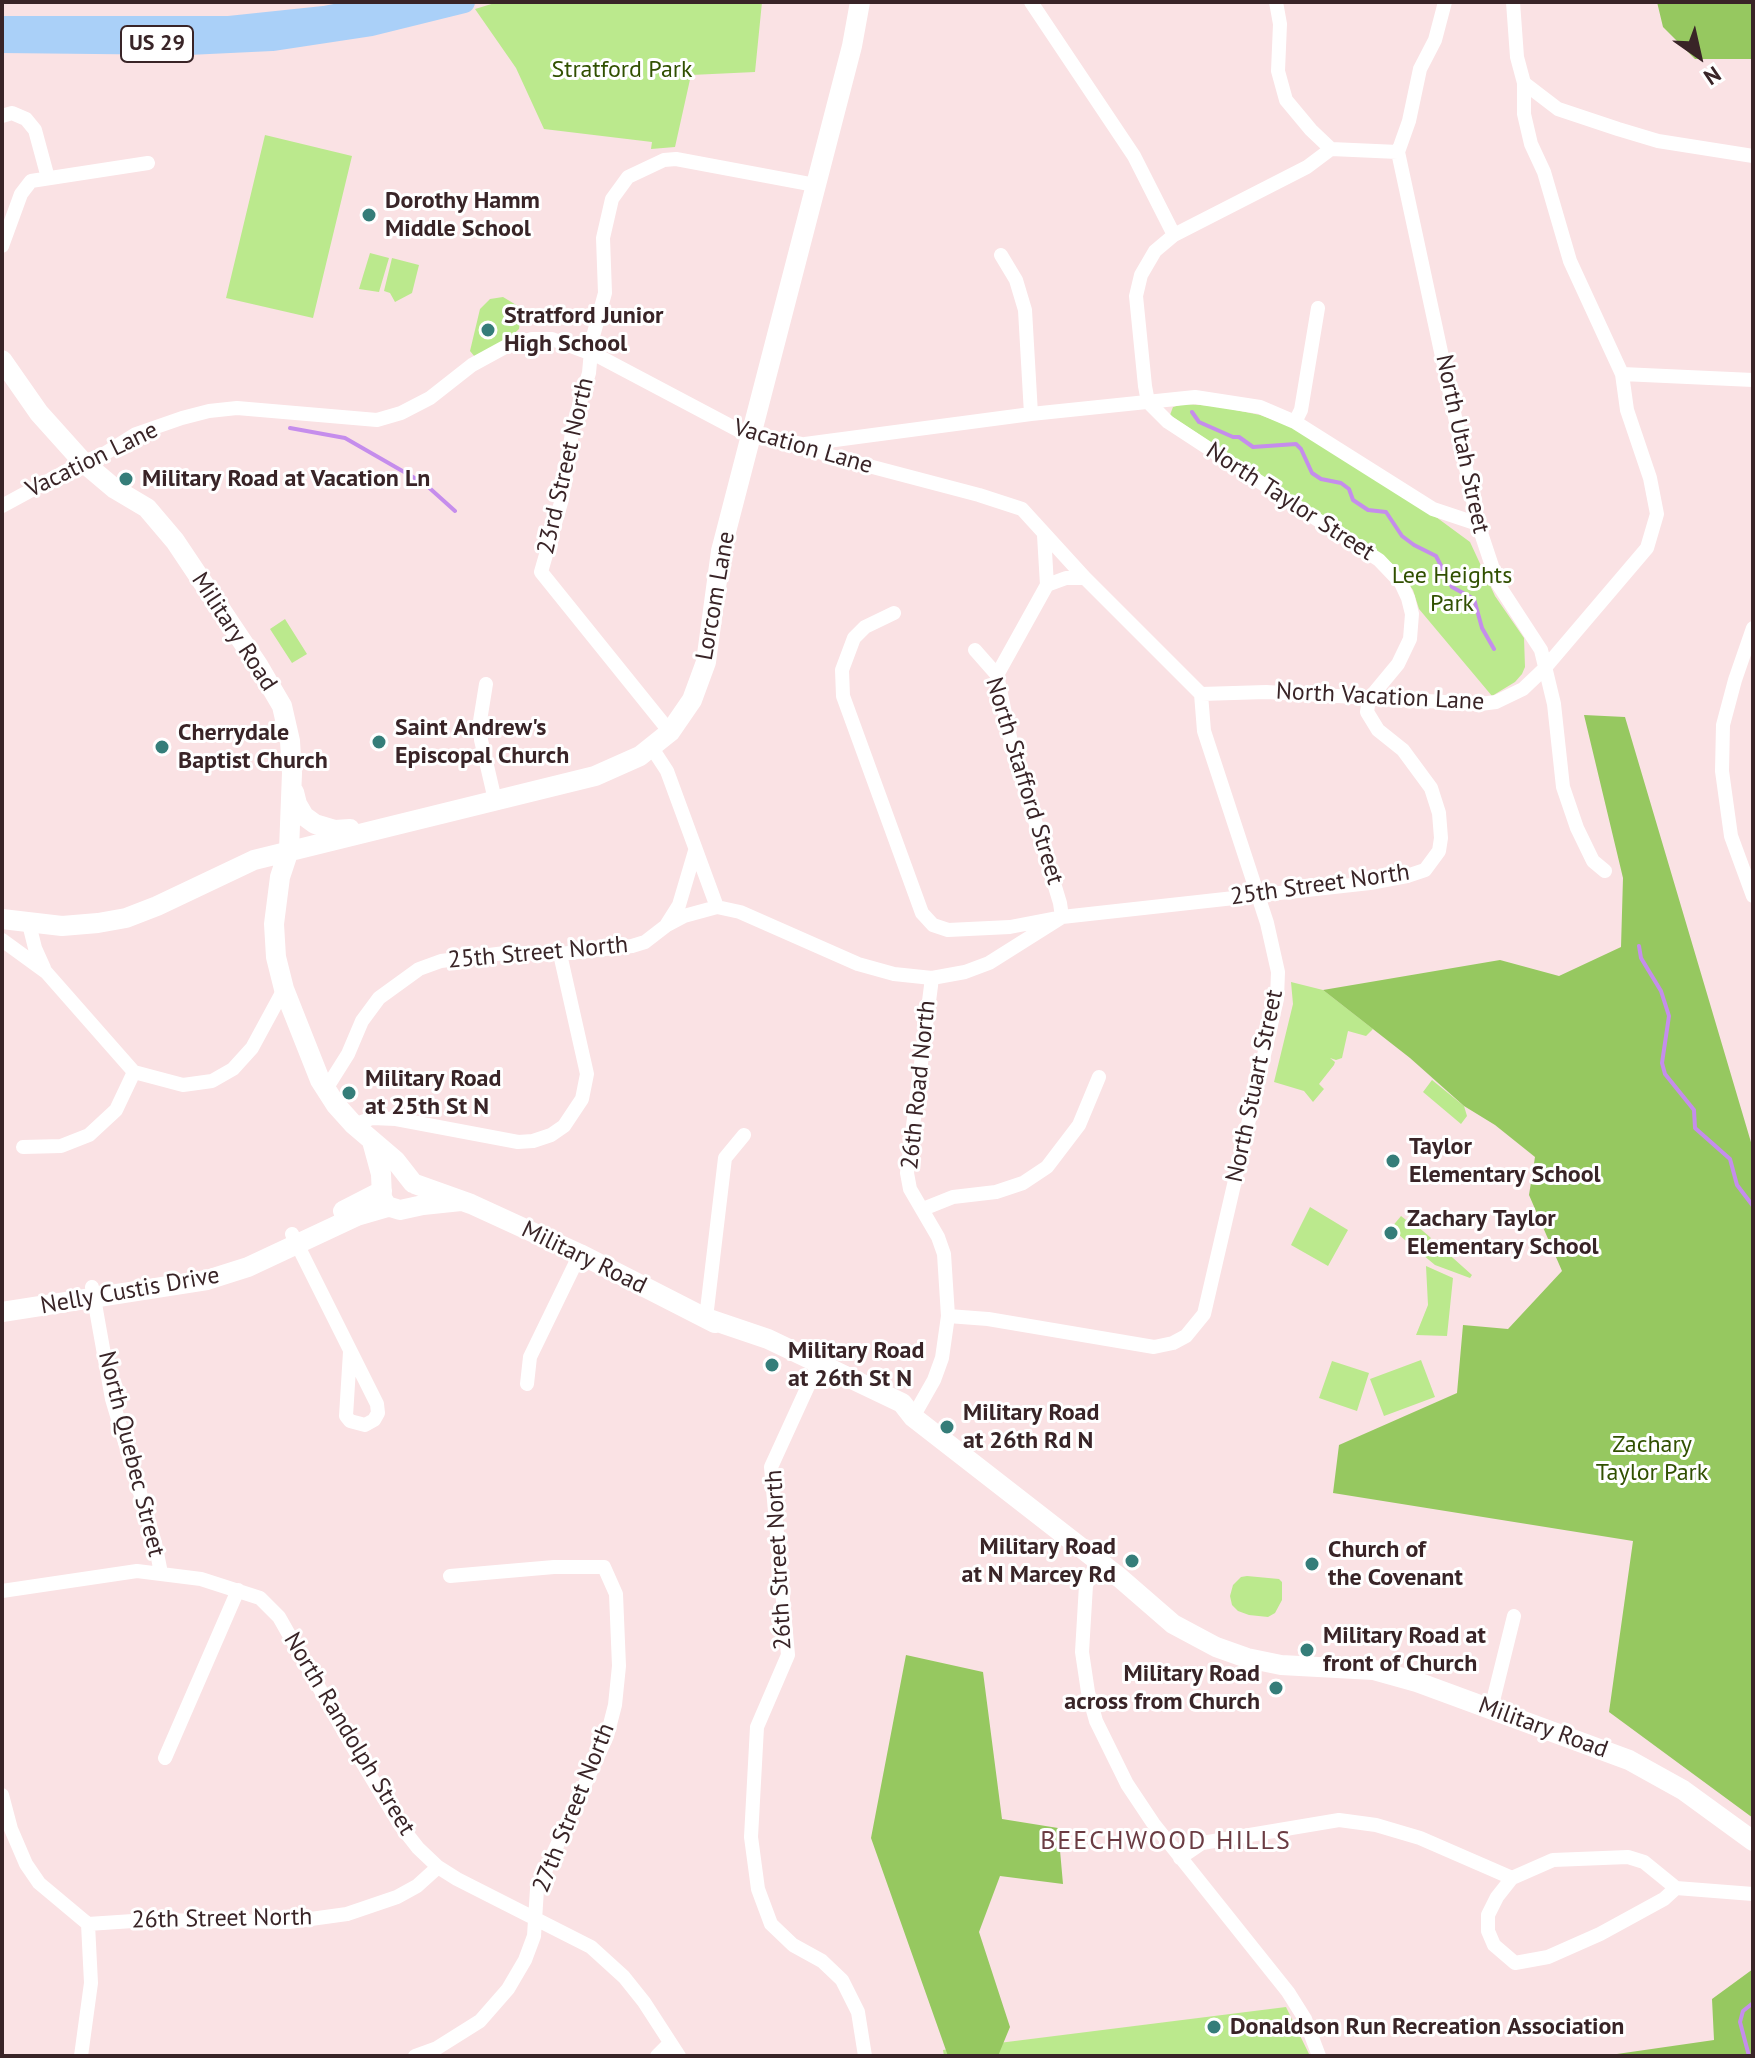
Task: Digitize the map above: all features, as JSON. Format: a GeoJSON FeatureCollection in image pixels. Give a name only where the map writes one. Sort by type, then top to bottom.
{"type":"FeatureCollection","features":[{"type":"Feature","properties":{"kind":"main road","name":"US 29"},"geometry":{"type":"LineString","coordinates":[[2,27],[239,27],[331,16],[403,2]]}},
{"type":"Feature","properties":{"kind":"main road","name":"US 29"},"geometry":{"type":"LineString","coordinates":[[2,42],[188,44],[262,41],[351,29],[464,2]]}},
{"type":"Feature","properties":{"kind":"main road","name":"Lorcom Lane"},"geometry":{"type":"LineString","coordinates":[[2,919],[62,926],[126,918],[254,860],[595,776],[652,748],[670,732],[692,700],[706,662],[721,551],[852,46],[860,2]]}},
{"type":"Feature","properties":{"kind":"main road","name":"Military Road"},"geometry":{"type":"LineString","coordinates":[[2,360],[39,413],[83,462],[115,489],[147,508],[175,541],[282,706],[290,741],[292,773],[289,850],[280,877],[274,924],[276,957],[284,989],[307,1049],[336,1105],[395,1160],[414,1183],[580,1254],[706,1318],[768,1339],[816,1368],[902,1403],[913,1417],[1098,1561],[1173,1624],[1216,1647],[1281,1665],[1374,1670],[1417,1682],[1629,1760],[1683,1790],[1753,1841]]}},
{"type":"Feature","properties":{"kind":"main road"},"geometry":{"type":"LineString","coordinates":[[292,773],[297,804],[304,816],[315,824],[335,830],[374,829]]}},
{"type":"Feature","properties":{"kind":"main road"},"geometry":{"type":"LineString","coordinates":[[372,1141],[380,1166],[384,1196],[400,1210],[461,1201]]}},
{"type":"Feature","properties":{"kind":"main road"},"geometry":{"type":"LineString","coordinates":[[384,1196],[397,1182],[414,1183],[420,1192],[412,1207]]}},
{"type":"Feature","properties":{"kind":"main road","name":"Nelly Custis Drive"},"geometry":{"type":"LineString","coordinates":[[2,1312],[248,1267],[295,1239],[357,1216],[384,1196]]}},
{"type":"Feature","properties":{"kind":"main road","name":"Nelly Custis Drive"},"geometry":{"type":"LineString","coordinates":[[2,1300],[93,1293]]}},
{"type":"Feature","properties":{"kind":"street"},"geometry":{"type":"LineString","coordinates":[[1031,2],[1134,156],[1174,235]]}},
{"type":"Feature","properties":{"kind":"street"},"geometry":{"type":"LineString","coordinates":[[1276,2],[1280,24],[1278,71],[1286,100],[1331,149]]}},
{"type":"Feature","properties":{"kind":"street"},"geometry":{"type":"LineString","coordinates":[[1148,402],[1136,296],[1145,265],[1155,251],[1174,235],[1307,167],[1331,149],[1398,152],[1409,121],[1420,69],[1435,40],[1445,2]]}},
{"type":"Feature","properties":{"kind":"street","name":"North Vacation Lane"},"geometry":{"type":"LineString","coordinates":[[1201,694],[1266,692],[1439,704],[1496,702],[1523,689],[1544,669],[1647,548],[1657,514],[1650,478],[1627,410],[1622,374],[1570,261],[1544,172],[1531,144],[1524,114],[1524,83],[1517,57],[1513,2]]}},
{"type":"Feature","properties":{"kind":"street"},"geometry":{"type":"LineString","coordinates":[[1524,83],[1558,109],[1618,129],[1658,141],[1753,156]]}},
{"type":"Feature","properties":{"kind":"street"},"geometry":{"type":"LineString","coordinates":[[2,116],[12,113],[26,119],[35,130],[48,178]]}},
{"type":"Feature","properties":{"kind":"street","name":"North Utah Street"},"geometry":{"type":"LineString","coordinates":[[1398,152],[1478,524],[1498,584],[1541,650],[1554,704],[1563,787],[1577,828],[1593,861],[1605,871]]}},
{"type":"Feature","properties":{"kind":"street","name":"23rd Street North"},"geometry":{"type":"LineString","coordinates":[[670,732],[541,572],[562,499],[573,426],[589,373],[592,339],[605,293],[603,238],[612,199],[628,177],[649,165],[676,159],[815,185]]}},
{"type":"Feature","properties":{"kind":"street"},"geometry":{"type":"LineString","coordinates":[[2,246],[21,194],[31,181],[148,163]]}},
{"type":"Feature","properties":{"kind":"street"},"geometry":{"type":"LineString","coordinates":[[1001,255],[1016,280],[1025,310],[1031,414]]}},
{"type":"Feature","properties":{"kind":"street"},"geometry":{"type":"LineString","coordinates":[[1295,422],[1301,410],[1318,308]]}},
{"type":"Feature","properties":{"kind":"street","name":"Vacation Lane"},"geometry":{"type":"LineString","coordinates":[[2,506],[83,462],[104,454],[136,434],[222,409],[237,408],[377,420],[401,413],[430,398],[472,365],[505,347],[532,339],[552,339],[591,353],[729,427],[752,435],[802,444],[827,455],[1022,509],[1085,578],[1201,694]]}},
{"type":"Feature","properties":{"kind":"street"},"geometry":{"type":"LineString","coordinates":[[1622,374],[1753,380]]}},
{"type":"Feature","properties":{"kind":"street"},"geometry":{"type":"LineString","coordinates":[[802,444],[1031,414],[1195,397],[1260,407],[1295,422],[1433,509],[1478,524]]}},
{"type":"Feature","properties":{"kind":"street","name":"North Taylor Street"},"geometry":{"type":"LineString","coordinates":[[1148,402],[1178,429],[1391,570],[1408,598],[1412,630],[1407,650],[1369,699]]}},
{"type":"Feature","properties":{"kind":"street"},"geometry":{"type":"LineString","coordinates":[[997,675],[1047,585],[1044,535]]}},
{"type":"Feature","properties":{"kind":"street"},"geometry":{"type":"LineString","coordinates":[[1047,585],[1066,578],[1085,578]]}},
{"type":"Feature","properties":{"kind":"street","name":"25th Street North"},"geometry":{"type":"LineString","coordinates":[[894,613],[865,627],[854,638],[842,670],[843,696],[922,913],[933,925],[948,930],[1010,927],[1062,917],[1370,883],[1425,870],[1439,851],[1441,826],[1431,788],[1403,750],[1371,722],[1367,712],[1369,699]]}},
{"type":"Feature","properties":{"kind":"street"},"geometry":{"type":"LineString","coordinates":[[1753,628],[1723,725],[1722,771],[1731,836],[1753,896]]}},
{"type":"Feature","properties":{"kind":"street","name":"North Stafford Street"},"geometry":{"type":"LineString","coordinates":[[975,650],[997,675],[1011,742],[1062,917]]}},
{"type":"Feature","properties":{"kind":"street"},"geometry":{"type":"LineString","coordinates":[[486,684],[480,721],[481,740],[495,800]]}},
{"type":"Feature","properties":{"kind":"street","name":"North Stuart Street"},"geometry":{"type":"LineString","coordinates":[[948,1316],[988,1319],[1154,1347],[1186,1336],[1204,1314],[1277,999],[1278,972],[1275,951],[1204,731],[1201,694]]}},
{"type":"Feature","properties":{"kind":"street"},"geometry":{"type":"LineString","coordinates":[[652,748],[667,771],[717,907]]}},
{"type":"Feature","properties":{"kind":"street"},"geometry":{"type":"LineString","coordinates":[[667,925],[679,905],[695,851]]}},
{"type":"Feature","properties":{"kind":"street","name":"25th Street North"},"geometry":{"type":"LineString","coordinates":[[326,1089],[348,1054],[368,1011],[398,982],[419,969],[441,961],[464,956],[560,954],[632,946],[645,942],[684,916],[717,907],[740,912],[858,964],[894,974],[932,978],[965,972],[989,963],[1062,917]]}},
{"type":"Feature","properties":{"kind":"street"},"geometry":{"type":"LineString","coordinates":[[29,924],[46,972]]}},
{"type":"Feature","properties":{"kind":"street"},"geometry":{"type":"LineString","coordinates":[[2,940],[46,972],[134,1072],[183,1085],[212,1081],[233,1069],[252,1048],[284,989]]}},
{"type":"Feature","properties":{"kind":"street"},"geometry":{"type":"LineString","coordinates":[[354,1125],[372,1118],[396,1119],[518,1142],[551,1135],[564,1126],[582,1099],[587,1074],[560,954]]}},
{"type":"Feature","properties":{"kind":"street","name":"26th Road North"},"geometry":{"type":"LineString","coordinates":[[913,1417],[934,1380],[942,1358],[948,1316],[944,1254],[910,1189],[908,1158],[932,978]]}},
{"type":"Feature","properties":{"kind":"street"},"geometry":{"type":"LineString","coordinates":[[23,1147],[61,1146],[89,1135],[116,1110],[134,1072]]}},
{"type":"Feature","properties":{"kind":"street"},"geometry":{"type":"LineString","coordinates":[[923,1209],[953,1197],[996,1192],[1023,1183],[1047,1167],[1079,1125],[1099,1077]]}},
{"type":"Feature","properties":{"kind":"street"},"geometry":{"type":"LineString","coordinates":[[706,1318],[725,1158],[744,1135]]}},
{"type":"Feature","properties":{"kind":"street"},"geometry":{"type":"LineString","coordinates":[[295,1239],[350,1352]]}},
{"type":"Feature","properties":{"kind":"street"},"geometry":{"type":"LineString","coordinates":[[527,1384],[530,1357],[580,1254]]}},
{"type":"Feature","properties":{"kind":"street","name":"North Quebec Street"},"geometry":{"type":"LineString","coordinates":[[93,1293],[112,1399],[161,1573]]}},
{"type":"Feature","properties":{"kind":"street","name":"26th Street North"},"geometry":{"type":"LineString","coordinates":[[816,1368],[771,1467],[788,1655],[757,1727],[751,1837],[758,1889],[771,1924],[793,1945],[822,1961],[842,1980],[858,2012],[865,2056]]}},
{"type":"Feature","properties":{"kind":"street"},"geometry":{"type":"LineString","coordinates":[[1098,1561],[1086,1585],[1082,1652],[1096,1721],[1127,1784],[1180,1858],[1288,1992],[1305,2019],[1319,2056]]}},
{"type":"Feature","properties":{"kind":"street","name":"27th Street North"},"geometry":{"type":"LineString","coordinates":[[415,2056],[461,2034],[480,2021],[495,2005],[525,1960],[534,1936],[537,1889],[607,1736],[615,1705],[620,1644],[616,1594],[604,1567],[554,1567],[450,1576]]}},
{"type":"Feature","properties":{"kind":"street"},"geometry":{"type":"LineString","coordinates":[[2,1591],[122,1573],[161,1573],[201,1579],[238,1590],[165,1758]]}},
{"type":"Feature","properties":{"kind":"street","name":"North Randolph Street"},"geometry":{"type":"LineString","coordinates":[[238,1590],[260,1598],[275,1611],[313,1681],[400,1825],[418,1848],[438,1867],[457,1879],[591,1947],[644,2002],[674,2050]]}},
{"type":"Feature","properties":{"kind":"street"},"geometry":{"type":"LineString","coordinates":[[1491,1709],[1514,1616]]}},
{"type":"Feature","properties":{"kind":"street"},"geometry":{"type":"LineString","coordinates":[[2,1795],[11,1829],[26,1864],[39,1883],[88,1924],[91,1983],[81,2056]]}},
{"type":"Feature","properties":{"kind":"street"},"geometry":{"type":"LineString","coordinates":[[1180,1858],[1202,1843],[1339,1820],[1376,1825],[1420,1838],[1512,1878]]}},
{"type":"Feature","properties":{"kind":"street"},"geometry":{"type":"LineString","coordinates":[[1676,1888],[1664,1899],[1600,1934],[1548,1957],[1515,1963],[1494,1945],[1488,1931],[1488,1915],[1512,1878],[1553,1860],[1628,1857],[1644,1862],[1676,1888],[1753,1894]]}},
{"type":"Feature","properties":{"kind":"street","name":"26th Street North"},"geometry":{"type":"LineString","coordinates":[[88,1924],[148,1920],[289,1922],[347,1914],[397,1897],[417,1886],[438,1867]]}},
{"type":"Feature","properties":{"kind":"street"},"geometry":{"type":"LineString","coordinates":[[657,2056],[674,2050]]}},
{"type":"Feature","properties":{"kind":"green space","name":"Stratford Park"},"geometry":{"type":"Polygon","coordinates":[[[498,2],[762,2],[755,72],[691,75],[675,147],[651,149],[652,142],[544,129],[516,68],[475,9],[498,2]]]}},
{"type":"Feature","properties":{"kind":"green space"},"geometry":{"type":"Polygon","coordinates":[[[1657,2],[1753,2],[1753,59],[1695,59],[1663,27],[1657,2]]]}},
{"type":"Feature","properties":{"kind":"green space"},"geometry":{"type":"Polygon","coordinates":[[[265,135],[352,156],[313,318],[226,298],[265,135]]]}},
{"type":"Feature","properties":{"kind":"green space"},"geometry":{"type":"Polygon","coordinates":[[[370,253],[389,258],[379,292],[359,289],[370,253]]]}},
{"type":"Feature","properties":{"kind":"green space"},"geometry":{"type":"Polygon","coordinates":[[[392,258],[419,265],[412,293],[395,302],[390,293],[384,291],[392,258]]]}},
{"type":"Feature","properties":{"kind":"green space"},"geometry":{"type":"Polygon","coordinates":[[[503,297],[518,306],[521,313],[519,329],[508,339],[475,357],[470,351],[480,309],[490,299],[503,297]]]}},
{"type":"Feature","properties":{"kind":"green space","name":"Lee Heights Park"},"geometry":{"type":"Polygon","coordinates":[[[1184,404],[1216,406],[1260,415],[1296,428],[1470,542],[1495,596],[1524,638],[1525,667],[1522,674],[1492,696],[1419,609],[1413,590],[1394,565],[1170,415],[1173,407],[1184,404]]]}},
{"type":"Feature","properties":{"kind":"green space"},"geometry":{"type":"Polygon","coordinates":[[[285,619],[307,654],[292,663],[270,629],[285,619]]]}},
{"type":"Feature","properties":{"kind":"green space","name":"Zachary Taylor Park"},"geometry":{"type":"Polygon","coordinates":[[[1584,715],[1625,717],[1753,1149],[1753,1818],[1609,1712],[1633,1541],[1333,1493],[1339,1445],[1457,1393],[1463,1325],[1508,1329],[1562,1271],[1529,1195],[1535,1157],[1495,1125],[1464,1106],[1410,1058],[1323,990],[1500,960],[1559,976],[1621,947],[1623,878],[1584,715]]]}},
{"type":"Feature","properties":{"kind":"green space"},"geometry":{"type":"Polygon","coordinates":[[[1291,982],[1323,990],[1373,1029],[1366,1036],[1348,1031],[1342,1058],[1330,1058],[1334,1065],[1319,1084],[1324,1089],[1313,1102],[1304,1091],[1274,1082],[1293,1004],[1291,982]]]}},
{"type":"Feature","properties":{"kind":"green space"},"geometry":{"type":"Polygon","coordinates":[[[1432,1080],[1464,1106],[1467,1116],[1461,1124],[1423,1092],[1432,1080]]]}},
{"type":"Feature","properties":{"kind":"green space"},"geometry":{"type":"Polygon","coordinates":[[[1310,1207],[1348,1230],[1328,1266],[1291,1245],[1310,1207]]]}},
{"type":"Feature","properties":{"kind":"green space"},"geometry":{"type":"Polygon","coordinates":[[[1401,1216],[1406,1220],[1408,1218],[1431,1238],[1419,1252],[1391,1228],[1401,1216]]]}},
{"type":"Feature","properties":{"kind":"green space"},"geometry":{"type":"Polygon","coordinates":[[[1434,1241],[1472,1275],[1470,1278],[1435,1265],[1423,1255],[1434,1241]]]}},
{"type":"Feature","properties":{"kind":"green space"},"geometry":{"type":"Polygon","coordinates":[[[1426,1266],[1453,1278],[1447,1336],[1416,1335],[1428,1305],[1426,1266]]]}},
{"type":"Feature","properties":{"kind":"green space"},"geometry":{"type":"Polygon","coordinates":[[[1421,1360],[1435,1397],[1384,1416],[1370,1379],[1421,1360]]]}},
{"type":"Feature","properties":{"kind":"green space"},"geometry":{"type":"Polygon","coordinates":[[[1332,1361],[1369,1373],[1357,1411],[1319,1398],[1332,1361]]]}},
{"type":"Feature","properties":{"kind":"green space"},"geometry":{"type":"Polygon","coordinates":[[[1241,1577],[1279,1579],[1282,1582],[1282,1600],[1275,1613],[1268,1617],[1249,1615],[1232,1605],[1230,1596],[1233,1585],[1241,1577]]]}},
{"type":"Feature","properties":{"kind":"green space"},"geometry":{"type":"Polygon","coordinates":[[[906,1655],[983,1672],[1002,1819],[1058,1828],[1063,1884],[1000,1876],[979,1932],[1010,2027],[998,2056],[948,2056],[871,1838],[906,1655]]]}},
{"type":"Feature","properties":{"kind":"green space"},"geometry":{"type":"Polygon","coordinates":[[[1753,1969],[1753,2056],[1603,2056],[1714,2040],[1712,1999],[1753,1969]]]}},
{"type":"Feature","properties":{"kind":"green space","name":"Donaldson Run Recreation Association"},"geometry":{"type":"Polygon","coordinates":[[[1286,2007],[1310,2056],[944,2056],[943,2050],[1286,2007]]]}},
{"type":"Feature","properties":{"kind":"waterway"},"geometry":{"type":"LineString","coordinates":[[1192,412],[1199,422],[1239,437],[1253,447],[1296,444],[1312,473],[1321,479],[1341,483],[1349,489],[1353,500],[1368,510],[1386,512],[1402,536],[1436,556],[1452,587],[1474,599],[1482,628],[1494,649]]}},
{"type":"Feature","properties":{"kind":"waterway"},"geometry":{"type":"LineString","coordinates":[[290,428],[345,438],[425,484],[455,511]]}},
{"type":"Feature","properties":{"kind":"waterway"},"geometry":{"type":"LineString","coordinates":[[1639,946],[1641,958],[1661,991],[1669,1016],[1662,1063],[1665,1074],[1694,1110],[1695,1128],[1730,1159],[1737,1185],[1753,1206]]}},
{"type":"Feature","properties":{"kind":"waterway"},"geometry":{"type":"LineString","coordinates":[[1749,2056],[1740,2022],[1743,2011],[1753,2003]]}},
{"type":"Feature","properties":{"kind":"place","name":"Dorothy Hamm Middle School"},"geometry":{"type":"Point","coordinates":[369,215]}},
{"type":"Feature","properties":{"kind":"place","name":"Stratford Junior High School"},"geometry":{"type":"Point","coordinates":[488,330]}},
{"type":"Feature","properties":{"kind":"place","name":"Military Road at Vacation Ln"},"geometry":{"type":"Point","coordinates":[126,479]}},
{"type":"Feature","properties":{"kind":"place","name":"Saint Andrew's Episcopal Church"},"geometry":{"type":"Point","coordinates":[379,742]}},
{"type":"Feature","properties":{"kind":"place","name":"Cherrydale Baptist Church"},"geometry":{"type":"Point","coordinates":[162,747]}},
{"type":"Feature","properties":{"kind":"place","name":"Military Road at 25th St N"},"geometry":{"type":"Point","coordinates":[349,1093]}},
{"type":"Feature","properties":{"kind":"place","name":"Taylor Elementary School"},"geometry":{"type":"Point","coordinates":[1393,1161]}},
{"type":"Feature","properties":{"kind":"place","name":"Zachary Taylor Elementary School"},"geometry":{"type":"Point","coordinates":[1391,1233]}},
{"type":"Feature","properties":{"kind":"place","name":"Military Road at 26th St N"},"geometry":{"type":"Point","coordinates":[772,1365]}},
{"type":"Feature","properties":{"kind":"place","name":"Military Road at 26th Rd N"},"geometry":{"type":"Point","coordinates":[947,1427]}},
{"type":"Feature","properties":{"kind":"place","name":"Military Road at N Marcey Rd"},"geometry":{"type":"Point","coordinates":[1132,1561]}},
{"type":"Feature","properties":{"kind":"place","name":"Church of the Covenant"},"geometry":{"type":"Point","coordinates":[1312,1564]}},
{"type":"Feature","properties":{"kind":"place","name":"Military Road at front of Church"},"geometry":{"type":"Point","coordinates":[1307,1650]}},
{"type":"Feature","properties":{"kind":"place","name":"Military Road across from Church"},"geometry":{"type":"Point","coordinates":[1276,1688]}},
{"type":"Feature","properties":{"kind":"place","name":"Donaldson Run Recreation Association"},"geometry":{"type":"Point","coordinates":[1214,2027]}},
{"type":"Feature","properties":{"kind":"district","name":"BEECHWOOD HILLS"},"geometry":{"type":"Point","coordinates":[1166,1842]}}]}
